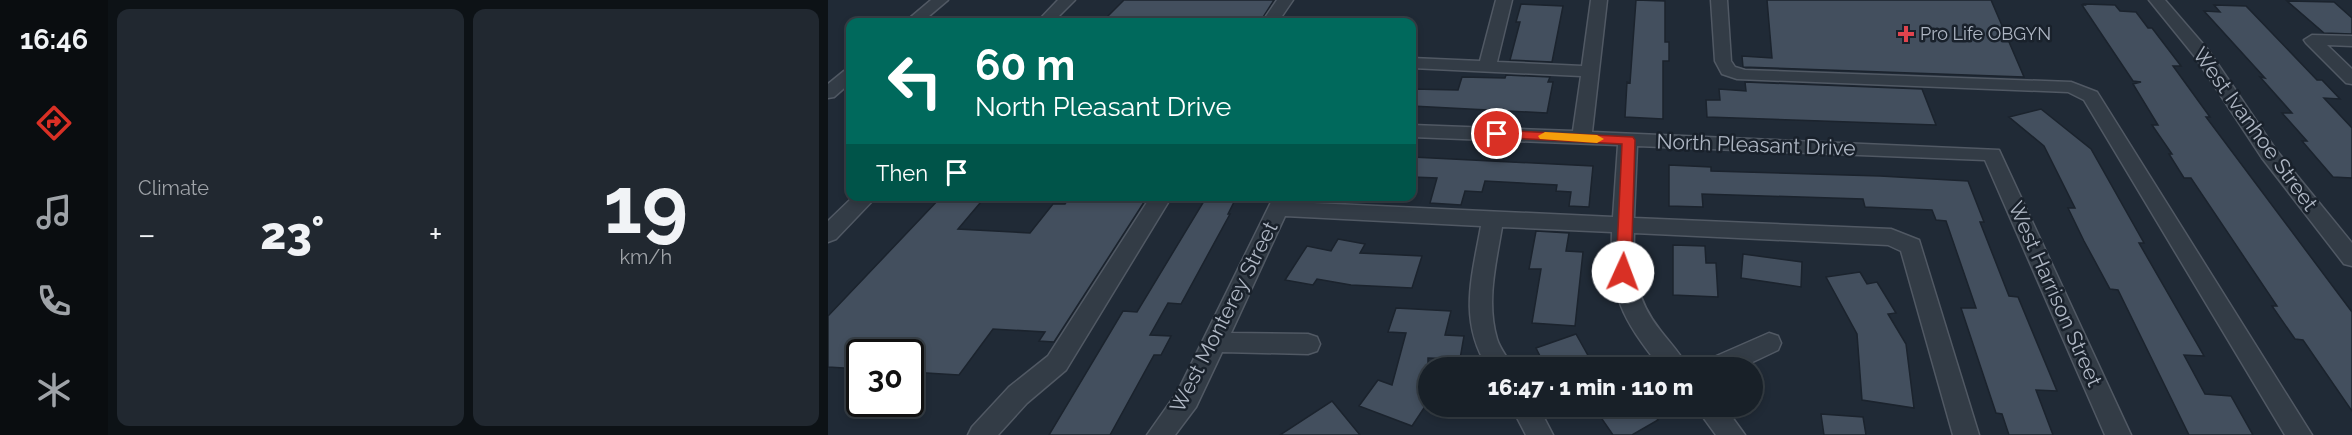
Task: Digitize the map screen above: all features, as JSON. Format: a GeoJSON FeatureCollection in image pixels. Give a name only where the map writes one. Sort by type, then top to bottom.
{"type":"FeatureCollection","features":[{"type":"Feature","properties":{"kind":"street"},"geometry":{"type":"LineString","coordinates":[[918,18],[940,0]]}},
{"type":"Feature","properties":{"kind":"street"},"geometry":{"type":"LineString","coordinates":[[1049,18],[1067,0]]}},
{"type":"Feature","properties":{"kind":"street"},"geometry":{"type":"LineString","coordinates":[[1273,18],[1285,0]]}},
{"type":"Feature","properties":{"kind":"street"},"geometry":{"type":"LineString","coordinates":[[1487,66],[1504,0]]}},
{"type":"Feature","properties":{"kind":"street"},"geometry":{"type":"LineString","coordinates":[[1582,138],[1599,0]]}},
{"type":"Feature","properties":{"kind":"street"},"geometry":{"type":"LineString","coordinates":[[1719,0],[1723,61],[1728,69],[1743,75],[2071,87],[2091,96],[2299,435]]}},
{"type":"Feature","properties":{"kind":"street","name":"West Ivanhoe Street"},"geometry":{"type":"LineString","coordinates":[[2157,0],[2203,55],[2269,154],[2352,258]]}},
{"type":"Feature","properties":{"kind":"street"},"geometry":{"type":"LineString","coordinates":[[2352,41],[2312,40],[2352,79]]}},
{"type":"Feature","properties":{"kind":"street"},"geometry":{"type":"LineString","coordinates":[[1416,63],[1590,70]]}},
{"type":"Feature","properties":{"kind":"street"},"geometry":{"type":"LineString","coordinates":[[828,93],[846,78]]}},
{"type":"Feature","properties":{"kind":"street","name":"North Pleasant Drive"},"geometry":{"type":"LineString","coordinates":[[1416,130],[1992,154]]}},
{"type":"Feature","properties":{"kind":"street"},"geometry":{"type":"LineString","coordinates":[[1628,140],[1623,272],[1628,298],[1650,336],[1667,357]]}},
{"type":"Feature","properties":{"kind":"street","name":"West Harrison Street"},"geometry":{"type":"LineString","coordinates":[[1992,154],[2118,435]]}},
{"type":"Feature","properties":{"kind":"street"},"geometry":{"type":"LineString","coordinates":[[828,234],[862,201]]}},
{"type":"Feature","properties":{"kind":"street"},"geometry":{"type":"LineString","coordinates":[[981,435],[1018,395],[1057,363],[1159,201]]}},
{"type":"Feature","properties":{"kind":"street"},"geometry":{"type":"LineString","coordinates":[[1282,203],[1493,219],[1891,237],[1911,246],[1966,435]]}},
{"type":"Feature","properties":{"kind":"street","name":"West Monterey Street"},"geometry":{"type":"LineString","coordinates":[[1161,435],[1187,399],[1282,203]]}},
{"type":"Feature","properties":{"kind":"street"},"geometry":{"type":"LineString","coordinates":[[1493,219],[1480,317],[1486,341],[1495,357]]}},
{"type":"Feature","properties":{"kind":"street"},"geometry":{"type":"LineString","coordinates":[[1215,342],[1308,344]]}},
{"type":"Feature","properties":{"kind":"street"},"geometry":{"type":"LineString","coordinates":[[1738,357],[1769,343]]}},
{"type":"Feature","properties":{"kind":"street"},"geometry":{"type":"LineString","coordinates":[[1528,417],[1534,433]]}},
{"type":"Feature","properties":{"kind":"street"},"geometry":{"type":"LineString","coordinates":[[1717,417],[1732,435]]}},
{"type":"Feature","properties":{"kind":"building"},"geometry":{"type":"Polygon","coordinates":[[[1124,0],[1274,0],[1263,18],[1106,18],[1124,0]]]}},
{"type":"Feature","properties":{"kind":"building"},"geometry":{"type":"Polygon","coordinates":[[[1636,0],[1665,1],[1665,42],[1669,42],[1669,61],[1663,61],[1663,119],[1625,117],[1636,0]]]}},
{"type":"Feature","properties":{"kind":"building"},"geometry":{"type":"Polygon","coordinates":[[[1767,0],[1991,0],[2024,77],[1743,67],[1742,56],[1772,58],[1767,0]]]}},
{"type":"Feature","properties":{"kind":"building"},"geometry":{"type":"Polygon","coordinates":[[[2287,1],[2334,2],[2352,18],[2352,34],[2324,33],[2287,1]]]}},
{"type":"Feature","properties":{"kind":"building"},"geometry":{"type":"Polygon","coordinates":[[[1521,4],[1563,6],[1552,62],[1510,60],[1520,22],[1516,22],[1521,4]]]}},
{"type":"Feature","properties":{"kind":"building"},"geometry":{"type":"Polygon","coordinates":[[[2082,5],[2115,5],[2120,11],[2136,12],[2148,28],[2152,28],[2181,66],[2173,66],[2210,117],[2206,117],[2352,312],[2352,411],[2303,340],[2295,339],[2272,306],[2277,306],[2191,178],[2184,178],[2169,154],[2172,154],[2152,125],[2158,125],[2133,84],[2141,82],[2133,81],[2082,5]]]}},
{"type":"Feature","properties":{"kind":"building"},"geometry":{"type":"Polygon","coordinates":[[[2214,5],[2246,6],[2317,80],[2322,80],[2340,99],[2324,98],[2352,128],[2352,178],[2333,177],[2302,141],[2307,141],[2282,113],[2292,113],[2260,77],[2265,78],[2204,11],[2220,12],[2214,5]]]}},
{"type":"Feature","properties":{"kind":"building"},"geometry":{"type":"Polygon","coordinates":[[[1506,75],[1550,77],[1548,82],[1553,82],[1547,113],[1416,106],[1416,89],[1458,90],[1462,77],[1505,78],[1506,75]]]}},
{"type":"Feature","properties":{"kind":"building"},"geometry":{"type":"Polygon","coordinates":[[[1745,82],[1922,89],[1936,125],[1707,117],[1706,100],[1720,100],[1719,89],[1746,91],[1745,82]]]}},
{"type":"Feature","properties":{"kind":"building"},"geometry":{"type":"Polygon","coordinates":[[[2041,109],[2091,149],[2144,243],[2139,243],[2204,356],[2184,355],[2205,394],[2231,396],[2253,435],[2189,435],[2118,290],[2110,289],[2084,241],[2068,208],[2075,208],[2044,146],[2009,117],[2041,109]]]}},
{"type":"Feature","properties":{"kind":"building"},"geometry":{"type":"Polygon","coordinates":[[[1416,157],[1593,166],[1589,207],[1569,206],[1571,192],[1556,191],[1557,185],[1485,181],[1482,192],[1465,191],[1461,205],[1430,203],[1437,178],[1416,177],[1416,157]]]}},
{"type":"Feature","properties":{"kind":"building"},"geometry":{"type":"Polygon","coordinates":[[[1669,165],[1711,167],[1711,171],[1968,181],[1984,222],[1980,222],[2009,296],[2018,297],[2057,391],[2036,390],[2053,435],[2009,435],[2002,414],[1996,413],[1961,308],[1976,308],[1946,221],[1936,220],[1932,210],[1865,207],[1863,199],[1702,194],[1703,207],[1669,206],[1669,165]]]}},
{"type":"Feature","properties":{"kind":"building"},"geometry":{"type":"Polygon","coordinates":[[[937,201],[982,201],[958,229],[1030,233],[1053,204],[1065,204],[1067,201],[1145,201],[1054,342],[1039,341],[1045,332],[993,329],[959,375],[924,373],[924,339],[846,339],[846,368],[828,367],[828,316],[937,201]]]}},
{"type":"Feature","properties":{"kind":"building"},"geometry":{"type":"Polygon","coordinates":[[[1204,201],[1234,201],[1228,214],[1230,214],[1181,304],[1168,303],[1150,335],[1171,336],[1161,355],[1154,355],[1110,435],[1049,435],[1123,311],[1137,312],[1204,201]]]}},
{"type":"Feature","properties":{"kind":"building"},"geometry":{"type":"Polygon","coordinates":[[[1536,231],[1569,233],[1566,251],[1583,252],[1575,326],[1532,323],[1541,269],[1529,269],[1536,231]]]}},
{"type":"Feature","properties":{"kind":"building"},"geometry":{"type":"Polygon","coordinates":[[[1338,239],[1365,244],[1360,253],[1422,256],[1412,288],[1351,285],[1317,279],[1313,285],[1285,280],[1307,246],[1331,251],[1338,239]]]}},
{"type":"Feature","properties":{"kind":"building"},"geometry":{"type":"Polygon","coordinates":[[[1673,245],[1705,246],[1706,263],[1716,263],[1718,297],[1673,295],[1673,245]]]}},
{"type":"Feature","properties":{"kind":"building"},"geometry":{"type":"Polygon","coordinates":[[[1743,254],[1802,262],[1801,287],[1741,278],[1743,254]]]}},
{"type":"Feature","properties":{"kind":"building"},"geometry":{"type":"Polygon","coordinates":[[[1860,272],[1867,284],[1877,282],[1896,313],[1888,314],[1906,344],[1914,408],[1862,400],[1857,334],[1826,277],[1860,272]]]}},
{"type":"Feature","properties":{"kind":"building"},"geometry":{"type":"Polygon","coordinates":[[[1396,308],[1451,311],[1445,335],[1464,336],[1460,357],[1418,357],[1418,417],[1412,426],[1359,406],[1378,380],[1392,385],[1406,333],[1388,332],[1396,308]]]}},
{"type":"Feature","properties":{"kind":"building"},"geometry":{"type":"Polygon","coordinates":[[[1576,334],[1589,357],[1540,357],[1536,348],[1576,334]]]}},
{"type":"Feature","properties":{"kind":"building"},"geometry":{"type":"Polygon","coordinates":[[[1332,401],[1360,435],[1280,435],[1332,401]]]}},
{"type":"Feature","properties":{"kind":"building"},"geometry":{"type":"Polygon","coordinates":[[[1821,414],[1863,417],[1866,435],[1824,435],[1821,414]]]}},
{"type":"Feature","properties":{"kind":"building"},"geometry":{"type":"Polygon","coordinates":[[[1601,417],[1656,417],[1658,420],[1632,435],[1613,435],[1601,417]]]}},
{"type":"Feature","properties":{"kind":"slow traffic"},"geometry":{"type":"LineString","coordinates":[[1545,136],[1597,139]]}},
{"type":"Feature","properties":{"kind":"place","name":"Pro Life OBGYN"},"geometry":{"type":"Point","coordinates":[1906,34]}},
{"type":"Feature","properties":{"kind":"route"},"geometry":{"type":"LineString","coordinates":[[1497,134],[1628,140],[1623,272]]}}]}
